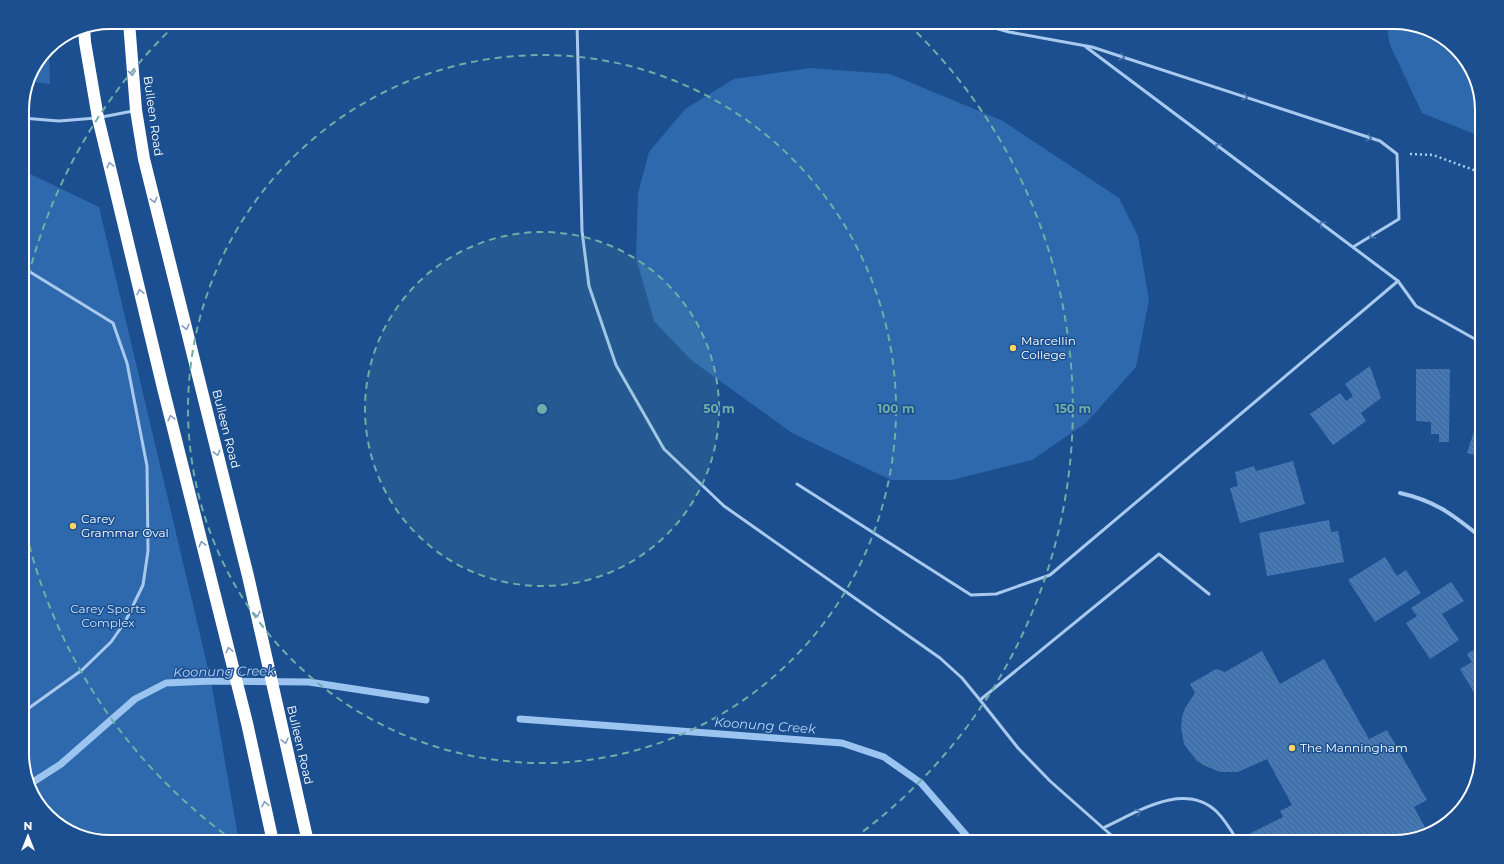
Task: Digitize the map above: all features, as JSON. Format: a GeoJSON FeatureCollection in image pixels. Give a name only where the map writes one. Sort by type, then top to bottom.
{"type":"FeatureCollection","features":[{"type":"Feature","properties":{"kind":"highway","name":"Bulleen Road"},"geometry":{"type":"LineString","coordinates":[[130,29],[136,110],[144,160],[248,576],[306,835]]}},
{"type":"Feature","properties":{"kind":"highway"},"geometry":{"type":"LineString","coordinates":[[84,33],[98,118],[247,723],[271,835]]}},
{"type":"Feature","properties":{"kind":"street"},"geometry":{"type":"LineString","coordinates":[[1400,493],[1426,500],[1440,506],[1475,533]]}},
{"type":"Feature","properties":{"kind":"lane"},"geometry":{"type":"LineString","coordinates":[[577,29],[582,231],[589,286],[616,364],[664,449],[724,506],[940,658],[962,678],[1018,748],[1050,781],[1111,835]]}},
{"type":"Feature","properties":{"kind":"lane"},"geometry":{"type":"LineString","coordinates":[[998,29],[1084,46],[1380,141],[1397,154],[1399,219],[1353,247]]}},
{"type":"Feature","properties":{"kind":"lane"},"geometry":{"type":"LineString","coordinates":[[1084,46],[1398,281],[1416,306],[1475,339]]}},
{"type":"Feature","properties":{"kind":"lane"},"geometry":{"type":"LineString","coordinates":[[29,119],[59,121],[98,118],[136,110]]}},
{"type":"Feature","properties":{"kind":"lane"},"geometry":{"type":"LineString","coordinates":[[29,271],[113,322],[127,363],[147,466],[148,551],[143,585],[125,622],[111,642],[82,670],[29,708]]}},
{"type":"Feature","properties":{"kind":"lane"},"geometry":{"type":"LineString","coordinates":[[796,484],[970,595],[996,594],[1050,575],[1398,281]]}},
{"type":"Feature","properties":{"kind":"lane"},"geometry":{"type":"LineString","coordinates":[[980,700],[1159,554],[1209,594]]}},
{"type":"Feature","properties":{"kind":"lane"},"geometry":{"type":"LineString","coordinates":[[1103,828],[1164,801],[1178,798],[1205,803],[1217,812],[1233,835]]}},
{"type":"Feature","properties":{"kind":"path"},"geometry":{"type":"LineString","coordinates":[[1397,154],[1433,155],[1475,170]]}},
{"type":"Feature","properties":{"kind":"green space"},"geometry":{"type":"Polygon","coordinates":[[[1387,29],[1405,30],[1425,35],[1435,40],[1451,53],[1464,69],[1471,84],[1475,104],[1475,134],[1422,113],[1390,45],[1387,29]]]}},
{"type":"Feature","properties":{"kind":"green space"},"geometry":{"type":"Polygon","coordinates":[[[49,56],[50,84],[34,82],[37,74],[49,56]]]}},
{"type":"Feature","properties":{"kind":"green space"},"geometry":{"type":"Polygon","coordinates":[[[810,68],[890,74],[1003,121],[1119,198],[1138,236],[1149,300],[1136,367],[1086,423],[1032,460],[952,480],[891,480],[792,433],[691,360],[654,321],[636,258],[638,193],[649,152],[685,109],[734,79],[810,68]]]}},
{"type":"Feature","properties":{"kind":"green space","name":"Carey Sports Complex"},"geometry":{"type":"Polygon","coordinates":[[[29,173],[99,207],[211,681],[238,835],[99,834],[79,829],[69,824],[49,808],[37,790],[33,780],[29,760],[29,173]]]}},
{"type":"Feature","properties":{"kind":"building"},"geometry":{"type":"Polygon","coordinates":[[[1370,366],[1381,398],[1361,413],[1366,421],[1333,445],[1310,414],[1340,393],[1346,401],[1353,396],[1345,384],[1370,366]]]}},
{"type":"Feature","properties":{"kind":"building"},"geometry":{"type":"Polygon","coordinates":[[[1416,369],[1450,369],[1449,442],[1439,442],[1439,434],[1431,434],[1431,422],[1416,421],[1416,369]]]}},
{"type":"Feature","properties":{"kind":"building"},"geometry":{"type":"Polygon","coordinates":[[[1475,428],[1475,455],[1467,453],[1475,428]]]}},
{"type":"Feature","properties":{"kind":"building"},"geometry":{"type":"Polygon","coordinates":[[[1293,461],[1305,504],[1240,523],[1230,488],[1238,486],[1235,472],[1254,466],[1256,471],[1293,461]]]}},
{"type":"Feature","properties":{"kind":"building"},"geometry":{"type":"Polygon","coordinates":[[[1329,520],[1331,532],[1338,531],[1344,562],[1267,576],[1259,533],[1329,520]]]}},
{"type":"Feature","properties":{"kind":"building"},"geometry":{"type":"Polygon","coordinates":[[[1385,557],[1397,576],[1406,570],[1421,593],[1375,622],[1348,580],[1385,557]]]}},
{"type":"Feature","properties":{"kind":"building"},"geometry":{"type":"Polygon","coordinates":[[[1451,582],[1464,601],[1442,614],[1459,640],[1430,659],[1406,623],[1417,616],[1411,608],[1451,582]]]}},
{"type":"Feature","properties":{"kind":"building"},"geometry":{"type":"Polygon","coordinates":[[[1475,649],[1475,694],[1460,669],[1472,662],[1467,654],[1475,649]]]}},
{"type":"Feature","properties":{"kind":"building","name":"The Manningham"},"geometry":{"type":"Polygon","coordinates":[[[1262,651],[1280,684],[1324,659],[1369,739],[1387,730],[1427,800],[1414,807],[1426,829],[1394,835],[1247,835],[1283,817],[1280,811],[1292,805],[1267,759],[1238,772],[1220,772],[1203,765],[1196,760],[1184,744],[1181,728],[1185,708],[1195,693],[1190,684],[1216,669],[1225,672],[1262,651]]]}},
{"type":"Feature","properties":{"kind":"waterway","name":"Koonung Creek"},"geometry":{"type":"LineString","coordinates":[[34,782],[61,764],[135,699],[166,683],[211,681],[309,682],[426,700]]}},
{"type":"Feature","properties":{"kind":"waterway","name":"Koonung Creek"},"geometry":{"type":"LineString","coordinates":[[520,719],[842,743],[884,757],[921,783],[966,835]]}},
{"type":"Feature","properties":{"kind":"place","name":"Marcellin College"},"geometry":{"type":"Point","coordinates":[1013,348]}},
{"type":"Feature","properties":{"kind":"place","name":"Carey Grammar Oval"},"geometry":{"type":"Point","coordinates":[73,526]}},
{"type":"Feature","properties":{"kind":"place","name":"The Manningham"},"geometry":{"type":"Point","coordinates":[1292,748]}}]}
